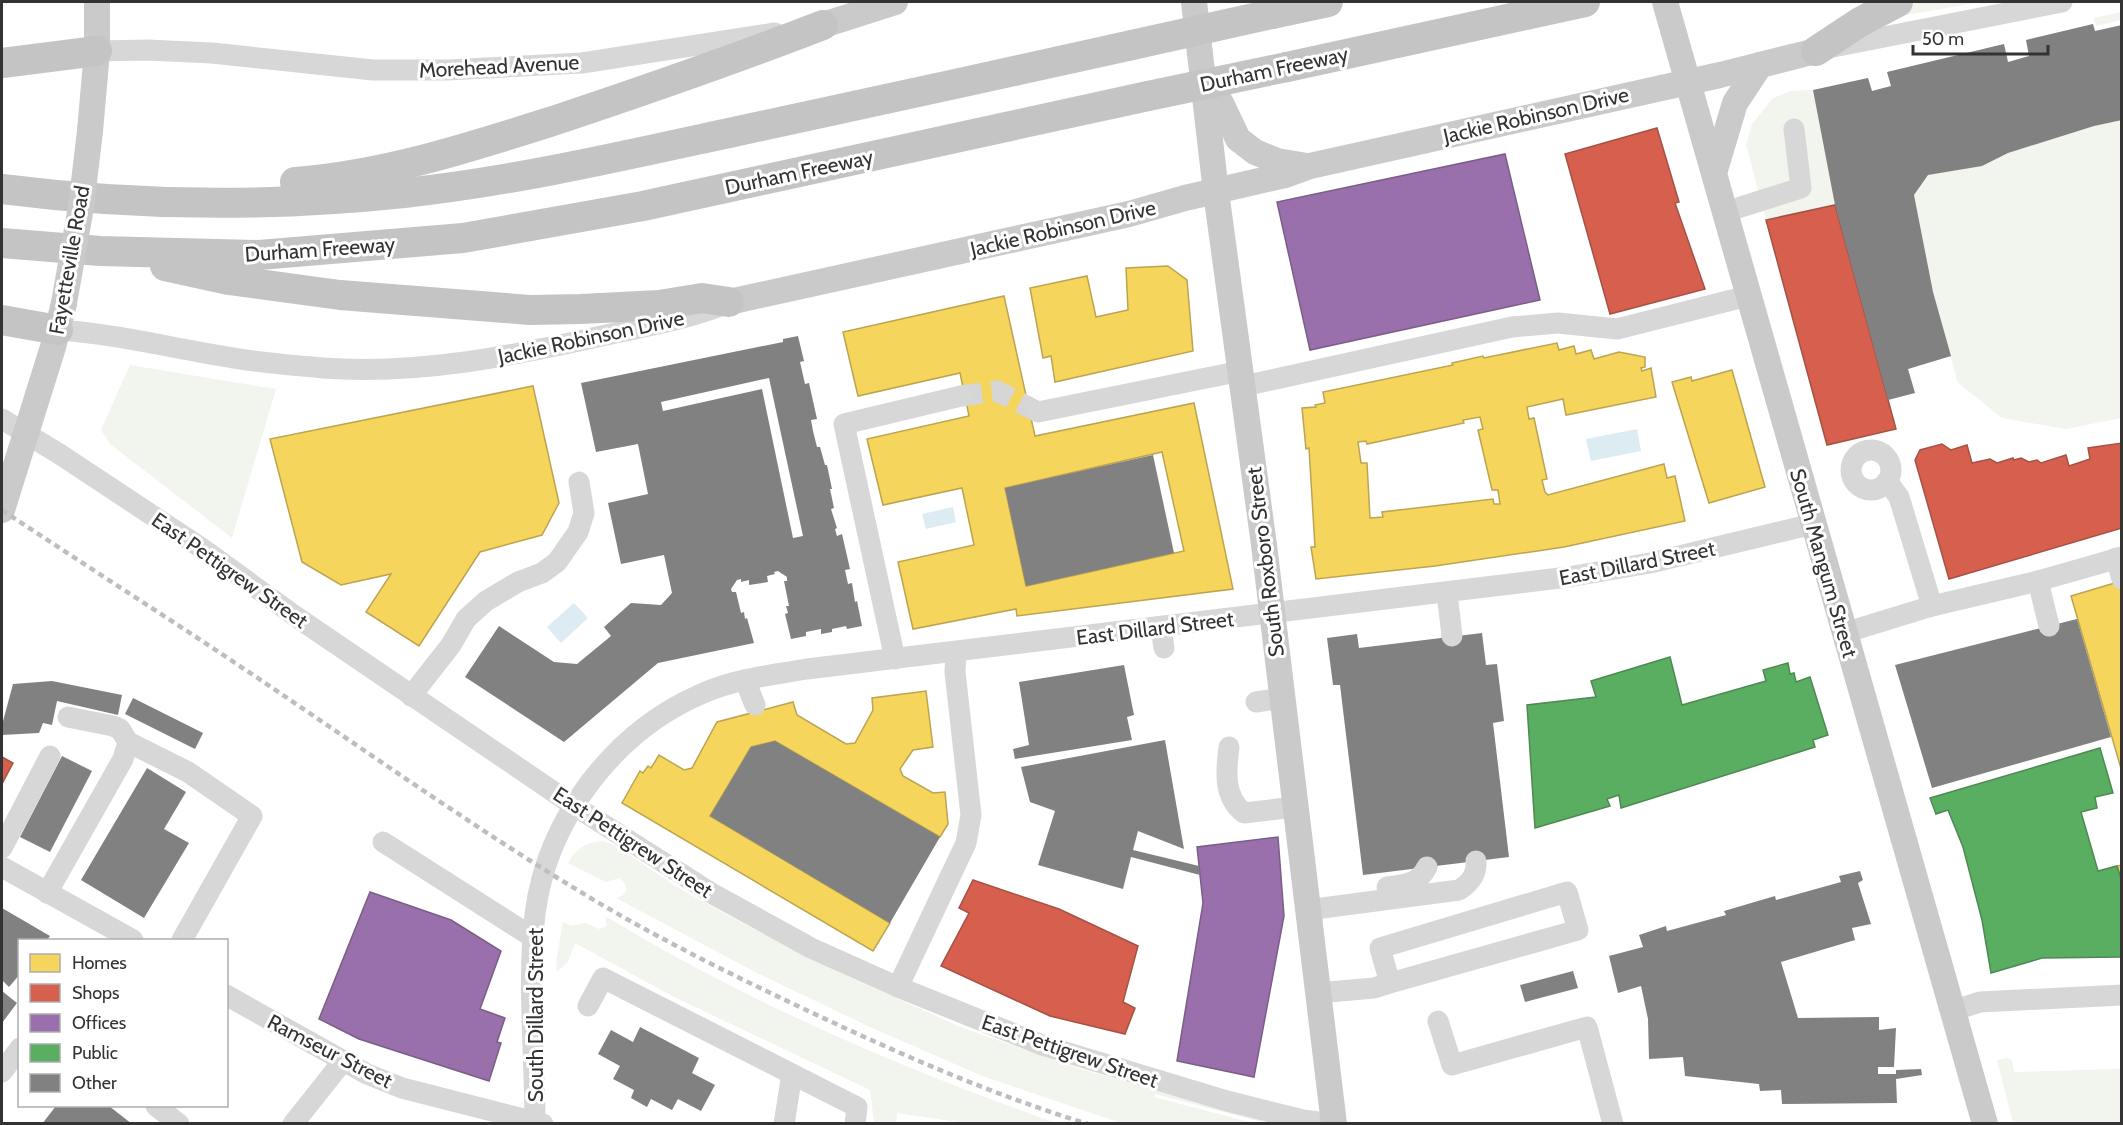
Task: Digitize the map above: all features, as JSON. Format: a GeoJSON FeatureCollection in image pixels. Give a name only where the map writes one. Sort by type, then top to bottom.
{"type":"FeatureCollection","features":[{"type":"Feature","properties":{"kind":"highway"},"geometry":{"type":"LineString","coordinates":[[2,189],[38,194],[220,202],[341,198],[405,193],[495,180],[619,157],[1328,2]]}},
{"type":"Feature","properties":{"kind":"highway","name":"Durham Freeway"},"geometry":{"type":"LineString","coordinates":[[2,243],[100,251],[259,255],[463,238],[643,206],[1585,2]]}},
{"type":"Feature","properties":{"kind":"highway"},"geometry":{"type":"LineString","coordinates":[[1816,51],[1860,22],[1899,2]]}},
{"type":"Feature","properties":{"kind":"highway"},"geometry":{"type":"LineString","coordinates":[[165,201],[223,188],[317,181],[387,169],[467,148],[724,63],[823,25]]}},
{"type":"Feature","properties":{"kind":"highway"},"geometry":{"type":"LineString","coordinates":[[2,63],[97,51]]}},
{"type":"Feature","properties":{"kind":"highway"},"geometry":{"type":"LineString","coordinates":[[100,251],[229,280],[340,295],[438,303],[530,309],[581,309],[659,305],[702,298],[729,302]]}},
{"type":"Feature","properties":{"kind":"highway"},"geometry":{"type":"LineString","coordinates":[[2,320],[61,316]]}},
{"type":"Feature","properties":{"kind":"main road","name":"Fayetteville Road"},"geometry":{"type":"LineString","coordinates":[[2,510],[61,316],[81,207],[90,131],[97,51],[98,2]]}},
{"type":"Feature","properties":{"kind":"main road","name":"Morehead Avenue"},"geometry":{"type":"LineString","coordinates":[[823,25],[895,2]]}},
{"type":"Feature","properties":{"kind":"main road","name":"South Roxboro Street"},"geometry":{"type":"LineString","coordinates":[[1194,2],[1215,192],[1242,379],[1334,1124]]}},
{"type":"Feature","properties":{"kind":"main road","name":"South Mangum Street"},"geometry":{"type":"LineString","coordinates":[[1665,2],[1985,1124]]}},
{"type":"Feature","properties":{"kind":"main road","name":"Jackie Robinson Drive"},"geometry":{"type":"LineString","coordinates":[[729,302],[1129,214],[1185,198],[1285,175],[1310,166],[1688,82],[1816,51]]}},
{"type":"Feature","properties":{"kind":"main road"},"geometry":{"type":"LineString","coordinates":[[1714,173],[1735,103],[1760,65]]}},
{"type":"Feature","properties":{"kind":"main road"},"geometry":{"type":"LineString","coordinates":[[1205,95],[1221,103],[1238,139],[1255,152],[1277,160],[1310,166]]}},
{"type":"Feature","properties":{"kind":"street","name":"Jackie Robinson Drive"},"geometry":{"type":"LineString","coordinates":[[1816,51],[2062,2]]}},
{"type":"Feature","properties":{"kind":"street","name":"Morehead Avenue"},"geometry":{"type":"LineString","coordinates":[[97,51],[147,50],[212,53],[373,70],[447,70],[582,63],[823,25]]}},
{"type":"Feature","properties":{"kind":"street"},"geometry":{"type":"LineString","coordinates":[[1725,212],[1802,188],[1794,129]]}},
{"type":"Feature","properties":{"kind":"street"},"geometry":{"type":"LineString","coordinates":[[1038,412],[1242,379],[1512,327],[1558,323],[1617,329],[1748,296]]}},
{"type":"Feature","properties":{"kind":"street","name":"Jackie Robinson Drive"},"geometry":{"type":"LineString","coordinates":[[61,316],[98,333],[231,358],[324,368],[396,369],[482,359],[589,339],[699,315],[729,302]]}},
{"type":"Feature","properties":{"kind":"street"},"geometry":{"type":"LineString","coordinates":[[895,659],[844,424],[961,396]]}},
{"type":"Feature","properties":{"kind":"street","name":"East Pettigrew Street"},"geometry":{"type":"LineString","coordinates":[[2,419],[27,433],[203,549],[295,616],[573,805],[713,894],[779,931],[898,987],[1042,1045],[1238,1103],[1303,1120],[1334,1124]]}},
{"type":"Feature","properties":{"kind":"street"},"geometry":{"type":"LineString","coordinates":[[1887,481],[1899,497],[1932,606]]}},
{"type":"Feature","properties":{"kind":"street"},"geometry":{"type":"LineString","coordinates":[[411,696],[451,645],[466,620],[486,601],[518,582],[542,573],[557,562],[578,532],[584,513],[579,482]]}},
{"type":"Feature","properties":{"kind":"street","name":"East Dillard Street"},"geometry":{"type":"LineString","coordinates":[[573,805],[622,747],[649,724],[682,703],[745,680],[807,669],[1568,577],[1640,565],[1814,524]]}},
{"type":"Feature","properties":{"kind":"street"},"geometry":{"type":"LineString","coordinates":[[1844,633],[1932,606],[2038,581],[2120,565]]}},
{"type":"Feature","properties":{"kind":"street"},"geometry":{"type":"LineString","coordinates":[[2038,581],[2049,626]]}},
{"type":"Feature","properties":{"kind":"street"},"geometry":{"type":"LineString","coordinates":[[1447,593],[1452,636]]}},
{"type":"Feature","properties":{"kind":"street"},"geometry":{"type":"LineString","coordinates":[[1161,627],[1164,648]]}},
{"type":"Feature","properties":{"kind":"street"},"geometry":{"type":"LineString","coordinates":[[898,987],[966,843],[971,815],[955,672],[956,652]]}},
{"type":"Feature","properties":{"kind":"street"},"geometry":{"type":"LineString","coordinates":[[745,680],[755,705]]}},
{"type":"Feature","properties":{"kind":"street"},"geometry":{"type":"LineString","coordinates":[[1256,702],[1282,698]]}},
{"type":"Feature","properties":{"kind":"street"},"geometry":{"type":"LineString","coordinates":[[68,717],[120,729],[128,742],[188,772],[252,816],[183,939]]}},
{"type":"Feature","properties":{"kind":"street"},"geometry":{"type":"LineString","coordinates":[[47,893],[123,759],[128,742]]}},
{"type":"Feature","properties":{"kind":"street"},"geometry":{"type":"LineString","coordinates":[[1228,747],[1226,780],[1237,807],[1244,813],[1295,807]]}},
{"type":"Feature","properties":{"kind":"street"},"geometry":{"type":"LineString","coordinates":[[2,848],[50,756]]}},
{"type":"Feature","properties":{"kind":"street","name":"South Dillard Street"},"geometry":{"type":"LineString","coordinates":[[537,1123],[532,967],[536,912],[546,870],[573,805]]}},
{"type":"Feature","properties":{"kind":"street"},"geometry":{"type":"LineString","coordinates":[[383,842],[534,938]]}},
{"type":"Feature","properties":{"kind":"street"},"geometry":{"type":"LineString","coordinates":[[1306,903],[1459,890],[1475,874],[1476,861]]}},
{"type":"Feature","properties":{"kind":"street"},"geometry":{"type":"LineString","coordinates":[[2,867],[118,937]]}},
{"type":"Feature","properties":{"kind":"street"},"geometry":{"type":"LineString","coordinates":[[1369,896],[1413,882],[1419,879],[1427,867]]}},
{"type":"Feature","properties":{"kind":"street"},"geometry":{"type":"LineString","coordinates":[[1317,993],[1374,988],[1578,930],[1567,892],[1380,948],[1390,983]]}},
{"type":"Feature","properties":{"kind":"street"},"geometry":{"type":"LineString","coordinates":[[588,1006],[603,978],[857,1107],[855,1124]]}},
{"type":"Feature","properties":{"kind":"street"},"geometry":{"type":"LineString","coordinates":[[1952,1011],[1980,1002],[2121,995]]}},
{"type":"Feature","properties":{"kind":"street","name":"Ramseur Street"},"geometry":{"type":"LineString","coordinates":[[228,996],[343,1061],[402,1088],[537,1123]]}},
{"type":"Feature","properties":{"kind":"street"},"geometry":{"type":"LineString","coordinates":[[1438,1021],[1452,1065],[1587,1027],[1614,1124]]}},
{"type":"Feature","properties":{"kind":"street"},"geometry":{"type":"LineString","coordinates":[[2,1072],[18,1051]]}},
{"type":"Feature","properties":{"kind":"street"},"geometry":{"type":"LineString","coordinates":[[292,1124],[343,1061]]}},
{"type":"Feature","properties":{"kind":"street"},"geometry":{"type":"LineString","coordinates":[[784,1124],[792,1074]]}},
{"type":"Feature","properties":{"kind":"street"},"geometry":{"type":"LineString","coordinates":[[157,1107],[180,1124]]}},
{"type":"Feature","properties":{"kind":"shaded area"},"geometry":{"type":"Polygon","coordinates":[[[1918,2],[1981,2],[1906,15],[1905,9],[1918,2]]]}},
{"type":"Feature","properties":{"kind":"shaded area"},"geometry":{"type":"Polygon","coordinates":[[[2121,12],[2121,20],[2096,26],[2094,18],[2121,12]]]}},
{"type":"Feature","properties":{"kind":"shaded area"},"geometry":{"type":"Polygon","coordinates":[[[2093,24],[2095,31],[2121,25],[2121,418],[2066,429],[2002,418],[1957,382],[1951,356],[1908,369],[1915,393],[1888,400],[1896,429],[1827,445],[1746,145],[1752,124],[1773,98],[1791,91],[1813,90],[1868,78],[1872,91],[1891,86],[1887,72],[2004,44],[2009,62],[2029,56],[2026,40],[2093,24]]]}},
{"type":"Feature","properties":{"kind":"shaded area"},"geometry":{"type":"Polygon","coordinates":[[[130,365],[276,389],[232,538],[110,444],[101,430],[130,365]]]}},
{"type":"Feature","properties":{"kind":"shaded area"},"geometry":{"type":"Polygon","coordinates":[[[1637,429],[1641,451],[1591,461],[1586,439],[1637,429]]]}},
{"type":"Feature","properties":{"kind":"shaded area"},"geometry":{"type":"Polygon","coordinates":[[[953,507],[956,522],[926,529],[922,514],[953,507]]]}},
{"type":"Feature","properties":{"kind":"shaded area"},"geometry":{"type":"Polygon","coordinates":[[[574,603],[588,618],[561,643],[547,627],[574,603]]]}},
{"type":"Feature","properties":{"kind":"shaded area"},"geometry":{"type":"Polygon","coordinates":[[[603,841],[616,846],[677,887],[742,923],[849,977],[963,1028],[1077,1068],[1275,1123],[1265,1123],[1155,1094],[1154,1097],[1253,1123],[1121,1123],[982,1076],[870,1027],[757,973],[616,898],[622,896],[626,891],[625,884],[620,878],[606,882],[568,863],[582,847],[603,841]]]}},
{"type":"Feature","properties":{"kind":"shaded area"},"geometry":{"type":"Polygon","coordinates":[[[605,916],[713,977],[825,1031],[940,1080],[1056,1123],[964,1123],[897,1113],[896,1123],[874,1123],[870,1090],[674,997],[575,943],[568,962],[557,972],[556,962],[563,922],[572,926],[585,923],[599,929],[607,926],[605,916]]]}},
{"type":"Feature","properties":{"kind":"shaded area"},"geometry":{"type":"Polygon","coordinates":[[[2007,1058],[2012,1060],[2014,1072],[2121,1069],[2121,1123],[2013,1123],[1997,1060],[2007,1058]]]}},
{"type":"Feature","properties":{"kind":"building: Homes"},"geometry":{"type":"Polygon","coordinates":[[[1168,266],[1187,280],[1193,351],[1055,382],[1051,356],[1043,358],[1030,288],[1087,276],[1096,317],[1128,310],[1126,268],[1168,266]]]}},
{"type":"Feature","properties":{"kind":"building: Homes"},"geometry":{"type":"Polygon","coordinates":[[[1004,296],[1035,436],[1194,403],[1233,589],[1017,616],[1016,609],[913,629],[898,562],[974,545],[962,488],[883,505],[867,439],[969,416],[960,373],[858,396],[843,332],[1004,296]],[[1162,452],[1005,488],[1026,586],[1184,551],[1162,452]]]}},
{"type":"Feature","properties":{"kind":"building: Homes"},"geometry":{"type":"Polygon","coordinates":[[[1557,343],[1559,350],[1574,346],[1576,354],[1591,350],[1594,359],[1619,352],[1645,357],[1645,367],[1641,368],[1642,371],[1651,368],[1656,397],[1566,415],[1563,399],[1527,407],[1529,419],[1534,418],[1547,479],[1542,480],[1548,495],[1664,464],[1667,478],[1675,476],[1685,521],[1564,547],[1435,566],[1316,579],[1311,547],[1315,547],[1309,448],[1306,449],[1302,408],[1316,407],[1315,405],[1325,403],[1323,392],[1453,365],[1452,363],[1483,356],[1484,358],[1557,343]],[[1480,417],[1463,420],[1464,423],[1367,444],[1366,441],[1358,442],[1361,463],[1367,463],[1370,518],[1383,517],[1382,512],[1493,499],[1494,504],[1500,504],[1498,490],[1492,490],[1478,430],[1483,429],[1480,417]]]}},
{"type":"Feature","properties":{"kind":"building: Homes"},"geometry":{"type":"Polygon","coordinates":[[[1732,370],[1765,487],[1709,503],[1672,382],[1691,377],[1692,381],[1732,370]]]}},
{"type":"Feature","properties":{"kind":"building: Homes"},"geometry":{"type":"Polygon","coordinates":[[[533,386],[559,503],[542,535],[480,552],[419,646],[366,612],[391,574],[341,585],[302,562],[270,439],[533,386]]]}},
{"type":"Feature","properties":{"kind":"building: Homes"},"geometry":{"type":"Polygon","coordinates":[[[2118,582],[2122,593],[2122,772],[2071,596],[2118,582]]]}},
{"type":"Feature","properties":{"kind":"building: Homes"},"geometry":{"type":"Polygon","coordinates":[[[926,691],[933,747],[913,750],[900,769],[903,776],[933,793],[945,792],[948,824],[940,837],[775,741],[751,747],[710,816],[890,923],[873,951],[622,803],[640,771],[643,773],[648,766],[651,768],[659,755],[684,770],[692,768],[717,722],[793,702],[797,715],[846,744],[855,743],[873,710],[872,698],[926,691]]]}},
{"type":"Feature","properties":{"kind":"building: Homes"},"geometry":{"type":"Polygon","coordinates":[[[2122,865],[2122,882],[2117,866],[2122,865]]]}},
{"type":"Feature","properties":{"kind":"building: Shops"},"geometry":{"type":"Polygon","coordinates":[[[1657,128],[1679,202],[1675,203],[1705,289],[1610,314],[1565,154],[1657,128]]]}},
{"type":"Feature","properties":{"kind":"building: Shops"},"geometry":{"type":"Polygon","coordinates":[[[1835,205],[1896,429],[1827,445],[1766,220],[1835,205]]]}},
{"type":"Feature","properties":{"kind":"building: Shops"},"geometry":{"type":"Polygon","coordinates":[[[2122,443],[2122,528],[1949,579],[1915,460],[1920,450],[1942,444],[1951,450],[1967,445],[1972,463],[1990,459],[1997,463],[2021,458],[2029,462],[2037,460],[2041,463],[2066,455],[2069,466],[2090,459],[2088,448],[2122,443]]]}},
{"type":"Feature","properties":{"kind":"building: Shops"},"geometry":{"type":"Polygon","coordinates":[[[2,757],[13,763],[2,784],[2,757]]]}},
{"type":"Feature","properties":{"kind":"building: Shops"},"geometry":{"type":"Polygon","coordinates":[[[973,880],[1059,909],[1138,946],[1123,1002],[1135,1008],[1125,1034],[1050,1016],[941,966],[969,913],[959,908],[973,880]]]}},
{"type":"Feature","properties":{"kind":"building: Offices"},"geometry":{"type":"Polygon","coordinates":[[[1505,154],[1540,300],[1310,350],[1277,202],[1505,154]]]}},
{"type":"Feature","properties":{"kind":"building: Offices"},"geometry":{"type":"Polygon","coordinates":[[[1278,837],[1284,916],[1254,1077],[1177,1061],[1203,903],[1197,847],[1278,837]]]}},
{"type":"Feature","properties":{"kind":"building: Offices"},"geometry":{"type":"Polygon","coordinates":[[[370,892],[451,920],[501,951],[480,1009],[505,1018],[497,1042],[501,1043],[489,1081],[359,1039],[319,1019],[370,892]]]}},
{"type":"Feature","properties":{"kind":"building: Public"},"geometry":{"type":"Polygon","coordinates":[[[1670,657],[1682,705],[1766,681],[1763,670],[1788,663],[1790,674],[1794,673],[1796,682],[1810,677],[1828,735],[1813,740],[1815,747],[1621,808],[1619,795],[1607,799],[1610,806],[1535,828],[1527,705],[1596,697],[1591,681],[1670,657]]]}},
{"type":"Feature","properties":{"kind":"building: Public"},"geometry":{"type":"Polygon","coordinates":[[[2100,748],[2113,793],[2095,797],[2097,808],[2081,812],[2098,871],[2117,866],[2122,882],[2122,957],[2042,958],[1991,973],[1982,920],[1963,847],[1948,810],[1936,814],[1930,798],[2100,748]]]}},
{"type":"Feature","properties":{"kind":"building: Other"},"geometry":{"type":"Polygon","coordinates":[[[2093,24],[2095,31],[2122,25],[2122,120],[2094,126],[2008,153],[1982,166],[1928,175],[1914,195],[1933,292],[1951,356],[1908,369],[1915,393],[1888,400],[1835,205],[1813,90],[1868,78],[1872,91],[1891,86],[1887,72],[2004,44],[2008,62],[2029,56],[2026,40],[2093,24]]]}},
{"type":"Feature","properties":{"kind":"building: Other"},"geometry":{"type":"Polygon","coordinates":[[[798,336],[804,361],[800,362],[805,384],[809,383],[817,419],[811,420],[813,431],[817,447],[820,447],[825,465],[827,465],[834,508],[831,509],[837,528],[835,529],[837,536],[842,534],[850,569],[845,570],[848,584],[852,583],[862,626],[847,629],[846,626],[821,634],[821,629],[806,632],[806,636],[791,639],[785,614],[788,613],[786,606],[789,606],[784,581],[787,581],[787,577],[778,571],[767,576],[768,582],[749,585],[749,580],[741,582],[741,579],[737,580],[731,589],[732,592],[736,592],[741,613],[744,612],[745,619],[747,618],[754,643],[658,663],[564,742],[465,677],[499,626],[554,662],[577,664],[611,636],[604,627],[631,603],[661,605],[672,593],[664,555],[621,564],[608,503],[648,494],[638,444],[596,452],[581,383],[783,342],[783,339],[798,336]],[[769,378],[661,402],[663,411],[762,389],[793,538],[803,536],[769,378]]]}},
{"type":"Feature","properties":{"kind":"building: Other"},"geometry":{"type":"Polygon","coordinates":[[[1153,455],[1174,553],[1026,586],[1005,488],[1153,455]]]}},
{"type":"Feature","properties":{"kind":"building: Other"},"geometry":{"type":"Polygon","coordinates":[[[2077,619],[2111,737],[1932,788],[1895,665],[2077,619]]]}},
{"type":"Feature","properties":{"kind":"building: Other"},"geometry":{"type":"Polygon","coordinates":[[[1482,633],[1486,665],[1497,664],[1504,721],[1493,723],[1509,857],[1363,875],[1340,685],[1333,685],[1327,638],[1357,634],[1359,648],[1482,633]]]}},
{"type":"Feature","properties":{"kind":"building: Other"},"geometry":{"type":"Polygon","coordinates":[[[1124,665],[1134,715],[1127,717],[1132,740],[1015,759],[1013,749],[1029,745],[1019,682],[1124,665]]]}},
{"type":"Feature","properties":{"kind":"building: Other"},"geometry":{"type":"Polygon","coordinates":[[[52,681],[122,695],[118,715],[57,701],[52,725],[43,723],[39,733],[2,735],[2,725],[13,684],[52,681]]]}},
{"type":"Feature","properties":{"kind":"building: Other"},"geometry":{"type":"Polygon","coordinates":[[[133,698],[203,733],[195,749],[125,714],[133,698]]]}},
{"type":"Feature","properties":{"kind":"building: Other"},"geometry":{"type":"Polygon","coordinates":[[[1165,740],[1184,849],[1138,831],[1133,850],[1199,866],[1200,875],[1131,857],[1123,889],[1038,865],[1055,811],[1030,802],[1021,767],[1165,740]]]}},
{"type":"Feature","properties":{"kind":"building: Other"},"geometry":{"type":"Polygon","coordinates":[[[775,741],[940,837],[890,923],[710,816],[751,747],[775,741]]]}},
{"type":"Feature","properties":{"kind":"building: Other"},"geometry":{"type":"Polygon","coordinates":[[[62,756],[92,771],[50,852],[20,837],[62,756]]]}},
{"type":"Feature","properties":{"kind":"building: Other"},"geometry":{"type":"Polygon","coordinates":[[[147,768],[186,792],[164,829],[189,843],[144,918],[81,880],[147,768]]]}},
{"type":"Feature","properties":{"kind":"building: Other"},"geometry":{"type":"Polygon","coordinates":[[[1860,871],[1863,880],[1858,883],[1871,924],[1852,928],[1855,940],[1781,962],[1798,1018],[1879,1017],[1879,1030],[1896,1028],[1894,1067],[1878,1067],[1878,1074],[1896,1074],[1896,1070],[1921,1069],[1922,1075],[1896,1079],[1897,1103],[1782,1104],[1781,1090],[1760,1091],[1759,1084],[1685,1076],[1683,1057],[1649,1059],[1648,1019],[1641,986],[1618,993],[1609,956],[1643,947],[1639,935],[1666,926],[1667,931],[1726,915],[1724,911],[1775,896],[1776,900],[1841,882],[1839,876],[1860,871]]]}},
{"type":"Feature","properties":{"kind":"building: Other"},"geometry":{"type":"Polygon","coordinates":[[[2,908],[50,936],[48,939],[18,939],[18,976],[9,987],[2,980],[2,908]]]}},
{"type":"Feature","properties":{"kind":"building: Other"},"geometry":{"type":"Polygon","coordinates":[[[1573,971],[1578,988],[1525,1002],[1520,985],[1573,971]]]}},
{"type":"Feature","properties":{"kind":"building: Other"},"geometry":{"type":"Polygon","coordinates":[[[2,991],[17,1003],[2,1023],[2,991]]]}},
{"type":"Feature","properties":{"kind":"building: Other"},"geometry":{"type":"Polygon","coordinates":[[[640,1027],[699,1058],[692,1073],[715,1085],[701,1111],[678,1099],[672,1110],[651,1099],[647,1107],[631,1098],[634,1090],[613,1079],[620,1066],[598,1054],[611,1030],[633,1042],[640,1027]]]}},
{"type":"Feature","properties":{"kind":"building: Other"},"geometry":{"type":"Polygon","coordinates":[[[55,1107],[110,1107],[132,1124],[42,1124],[55,1107]]]}},
{"type":"Feature","properties":{"kind":"tunnel"},"geometry":{"type":"LineString","coordinates":[[961,396],[997,391],[1038,412]]}},
{"type":"Feature","properties":{"kind":"railway"},"geometry":{"type":"LineString","coordinates":[[2,510],[232,661],[499,841],[634,923],[745,981],[872,1040],[979,1086],[1088,1124]]}}]}
